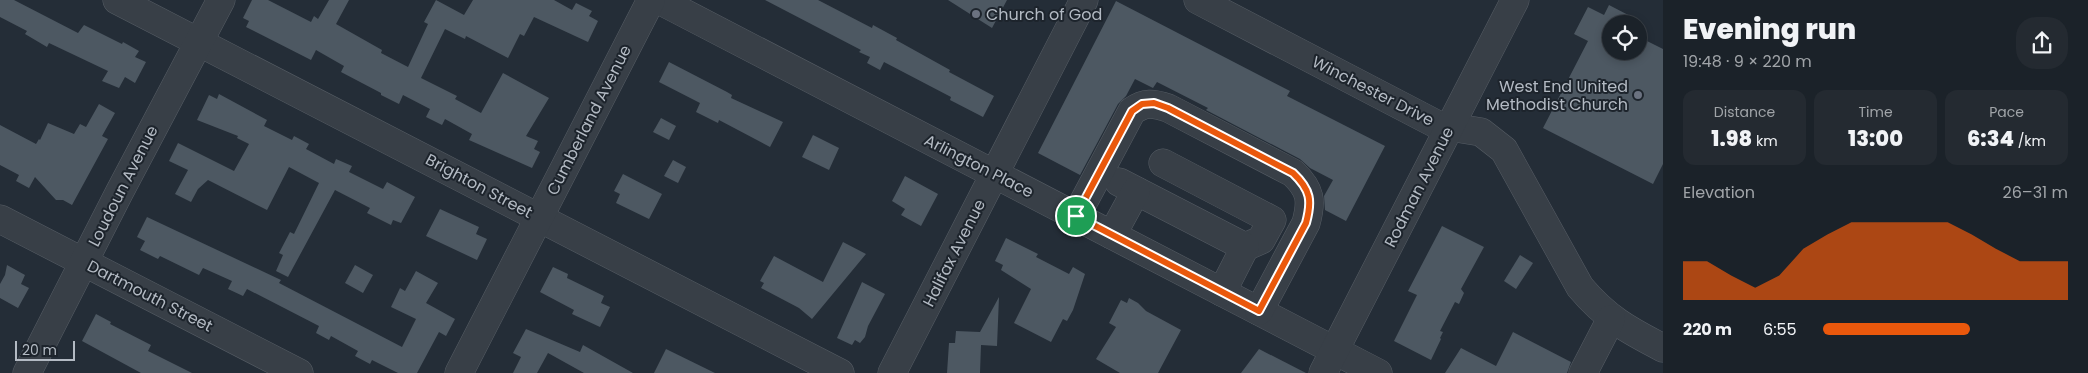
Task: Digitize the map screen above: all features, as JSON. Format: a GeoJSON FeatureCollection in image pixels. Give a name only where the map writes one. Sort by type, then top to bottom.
{"type":"FeatureCollection","features":[{"type":"Feature","properties":{"kind":"street","name":"Brighton Street"},"geometry":{"type":"LineString","coordinates":[[117,0],[840,373]]}},
{"type":"Feature","properties":{"kind":"street","name":"Loudoun Avenue"},"geometry":{"type":"LineString","coordinates":[[27,373],[221,0]]}},
{"type":"Feature","properties":{"kind":"street","name":"Cumberland Avenue"},"geometry":{"type":"LineString","coordinates":[[459,373],[651,0]]}},
{"type":"Feature","properties":{"kind":"street","name":"Arlington Place"},"geometry":{"type":"LineString","coordinates":[[659,0],[1259,311],[1329,362],[1378,373]]}},
{"type":"Feature","properties":{"kind":"street","name":"Halifax Avenue"},"geometry":{"type":"LineString","coordinates":[[892,373],[1084,0]]}},
{"type":"Feature","properties":{"kind":"street","name":"Winchester Drive"},"geometry":{"type":"LineString","coordinates":[[1198,0],[1438,125],[1481,132],[1504,150],[1580,287],[1596,306],[1611,319],[1663,348]]}},
{"type":"Feature","properties":{"kind":"street","name":"Rodman Avenue"},"geometry":{"type":"LineString","coordinates":[[1329,362],[1515,0]]}},
{"type":"Feature","properties":{"kind":"street"},"geometry":{"type":"LineString","coordinates":[[1076,216],[1132,111],[1142,104],[1154,103],[1168,108],[1293,173],[1303,182],[1309,194],[1310,208],[1306,223],[1259,311]]}},
{"type":"Feature","properties":{"kind":"street"},"geometry":{"type":"LineString","coordinates":[[1164,164],[1272,220],[1261,240],[1245,247],[1222,292]]}},
{"type":"Feature","properties":{"kind":"street"},"geometry":{"type":"LineString","coordinates":[[1112,235],[1127,186],[1245,247]]}},
{"type":"Feature","properties":{"kind":"street","name":"Dartmouth Street"},"geometry":{"type":"LineString","coordinates":[[0,219],[299,373]]}},
{"type":"Feature","properties":{"kind":"street"},"geometry":{"type":"LineString","coordinates":[[1583,373],[1611,319]]}},
{"type":"Feature","properties":{"kind":"building"},"geometry":{"type":"Polygon","coordinates":[[[0,0],[14,0],[78,33],[84,25],[139,51],[135,57],[146,62],[135,83],[125,77],[119,88],[102,81],[108,71],[49,43],[47,47],[25,34],[27,31],[0,17],[0,0]]]}},
{"type":"Feature","properties":{"kind":"building"},"geometry":{"type":"Polygon","coordinates":[[[252,0],[268,0],[311,22],[314,16],[318,19],[329,0],[349,0],[336,24],[382,50],[381,53],[408,67],[428,24],[424,22],[436,0],[464,15],[473,0],[554,0],[572,10],[576,3],[592,11],[589,16],[598,21],[588,42],[534,17],[524,36],[520,34],[508,58],[466,36],[465,39],[445,29],[421,78],[457,96],[455,99],[481,113],[503,73],[549,98],[526,136],[538,141],[534,149],[540,152],[532,168],[469,140],[472,134],[445,119],[442,125],[426,117],[430,109],[403,95],[399,104],[381,95],[381,93],[341,72],[344,66],[316,50],[311,60],[246,27],[249,21],[243,18],[252,0]]]}},
{"type":"Feature","properties":{"kind":"building"},"geometry":{"type":"Polygon","coordinates":[[[765,0],[818,0],[872,28],[873,25],[897,38],[896,40],[950,70],[949,72],[994,96],[983,117],[950,100],[951,97],[884,62],[880,70],[867,63],[870,57],[859,52],[861,50],[765,0]]]}},
{"type":"Feature","properties":{"kind":"building"},"geometry":{"type":"Polygon","coordinates":[[[948,0],[1007,0],[992,28],[948,0]]]}},
{"type":"Feature","properties":{"kind":"building"},"geometry":{"type":"Polygon","coordinates":[[[1116,1],[1290,91],[1287,96],[1385,146],[1346,221],[1325,210],[1324,196],[1333,180],[1310,168],[1300,159],[1157,82],[1153,88],[1135,79],[1126,96],[1118,104],[1080,175],[1038,153],[1116,1]]]}},
{"type":"Feature","properties":{"kind":"building","name":"West End United Methodist Church"},"geometry":{"type":"Polygon","coordinates":[[[1609,5],[1628,15],[1604,15],[1609,5]]]}},
{"type":"Feature","properties":{"kind":"building","name":"West End United Methodist Church"},"geometry":{"type":"Polygon","coordinates":[[[1588,7],[1604,15],[1602,15],[1602,60],[1647,60],[1647,41],[1663,49],[1663,164],[1653,184],[1543,128],[1588,41],[1574,34],[1588,7]]]}},
{"type":"Feature","properties":{"kind":"building"},"geometry":{"type":"Polygon","coordinates":[[[669,62],[727,92],[732,95],[731,98],[783,122],[770,147],[719,120],[718,123],[696,112],[700,103],[659,82],[669,62]]]}},
{"type":"Feature","properties":{"kind":"building"},"geometry":{"type":"Polygon","coordinates":[[[219,94],[267,120],[264,126],[292,140],[294,136],[309,144],[306,149],[334,164],[336,159],[352,166],[349,172],[383,189],[387,182],[415,197],[401,223],[393,220],[391,225],[367,213],[370,208],[335,190],[288,277],[276,271],[283,255],[279,253],[290,232],[294,234],[319,183],[289,167],[267,210],[208,180],[198,189],[191,202],[175,194],[188,170],[169,161],[178,143],[234,171],[249,144],[237,138],[238,136],[197,120],[209,95],[217,99],[219,94]]]}},
{"type":"Feature","properties":{"kind":"building"},"geometry":{"type":"Polygon","coordinates":[[[99,104],[115,113],[102,136],[108,139],[72,205],[63,200],[56,200],[35,177],[29,188],[16,181],[19,175],[0,165],[0,125],[36,144],[48,123],[74,134],[80,124],[86,127],[99,104]]]}},
{"type":"Feature","properties":{"kind":"building"},"geometry":{"type":"Polygon","coordinates":[[[661,118],[676,126],[669,140],[653,132],[661,118]]]}},
{"type":"Feature","properties":{"kind":"building"},"geometry":{"type":"Polygon","coordinates":[[[813,135],[839,148],[829,170],[802,157],[813,135]]]}},
{"type":"Feature","properties":{"kind":"building"},"geometry":{"type":"Polygon","coordinates":[[[673,160],[686,167],[678,183],[664,176],[673,160]]]}},
{"type":"Feature","properties":{"kind":"building"},"geometry":{"type":"Polygon","coordinates":[[[623,174],[662,194],[649,219],[616,203],[620,194],[614,191],[623,174]]]}},
{"type":"Feature","properties":{"kind":"building"},"geometry":{"type":"Polygon","coordinates":[[[905,176],[938,194],[921,226],[901,215],[905,209],[892,201],[905,176]]]}},
{"type":"Feature","properties":{"kind":"building"},"geometry":{"type":"Polygon","coordinates":[[[440,209],[479,227],[476,234],[487,239],[477,260],[426,236],[440,209]]]}},
{"type":"Feature","properties":{"kind":"building"},"geometry":{"type":"Polygon","coordinates":[[[147,217],[281,280],[279,283],[402,347],[416,319],[391,307],[400,288],[405,291],[416,271],[438,283],[426,303],[455,319],[446,336],[439,332],[417,373],[398,373],[372,360],[370,364],[355,356],[358,351],[331,336],[329,340],[316,333],[319,326],[247,289],[243,296],[228,289],[232,281],[203,268],[199,275],[160,256],[158,259],[140,250],[145,241],[137,237],[147,217]]]}},
{"type":"Feature","properties":{"kind":"building"},"geometry":{"type":"Polygon","coordinates":[[[1442,226],[1484,247],[1461,289],[1464,293],[1459,304],[1455,302],[1440,331],[1443,332],[1441,339],[1431,360],[1394,341],[1417,295],[1408,291],[1442,226]]]}},
{"type":"Feature","properties":{"kind":"building"},"geometry":{"type":"Polygon","coordinates":[[[1006,238],[1038,254],[1036,257],[1069,274],[1073,267],[1085,274],[1073,310],[1067,321],[1063,319],[1051,342],[1014,323],[1031,289],[1001,270],[1003,265],[995,261],[1006,238]]]}},
{"type":"Feature","properties":{"kind":"building"},"geometry":{"type":"Polygon","coordinates":[[[843,242],[866,254],[812,319],[799,308],[761,288],[764,283],[760,281],[774,256],[823,282],[843,242]]]}},
{"type":"Feature","properties":{"kind":"building"},"geometry":{"type":"Polygon","coordinates":[[[1520,255],[1533,263],[1516,289],[1504,281],[1520,255]]]}},
{"type":"Feature","properties":{"kind":"building"},"geometry":{"type":"Polygon","coordinates":[[[7,265],[25,275],[21,284],[29,288],[18,308],[0,298],[0,284],[5,275],[7,265]]]}},
{"type":"Feature","properties":{"kind":"building"},"geometry":{"type":"Polygon","coordinates":[[[355,265],[373,275],[363,293],[345,283],[355,265]]]}},
{"type":"Feature","properties":{"kind":"building"},"geometry":{"type":"Polygon","coordinates":[[[553,267],[568,274],[567,278],[604,296],[601,303],[610,307],[600,327],[572,314],[574,310],[540,292],[553,267]]]}},
{"type":"Feature","properties":{"kind":"building"},"geometry":{"type":"Polygon","coordinates":[[[862,282],[885,294],[868,326],[865,337],[860,343],[855,340],[852,345],[837,338],[862,282]]]}},
{"type":"Feature","properties":{"kind":"building"},"geometry":{"type":"Polygon","coordinates":[[[999,297],[997,346],[981,345],[980,373],[947,373],[949,343],[955,343],[956,331],[980,332],[999,297]]]}},
{"type":"Feature","properties":{"kind":"building"},"geometry":{"type":"Polygon","coordinates":[[[1129,298],[1146,311],[1181,330],[1158,373],[1120,373],[1096,359],[1116,327],[1109,323],[1121,300],[1127,303],[1129,298]]]}},
{"type":"Feature","properties":{"kind":"building"},"geometry":{"type":"Polygon","coordinates":[[[96,314],[111,322],[110,324],[151,345],[148,351],[192,373],[141,373],[82,341],[96,314]]]}},
{"type":"Feature","properties":{"kind":"building"},"geometry":{"type":"Polygon","coordinates":[[[526,329],[580,352],[583,345],[633,373],[584,373],[548,353],[537,373],[513,373],[521,357],[513,353],[526,329]]]}},
{"type":"Feature","properties":{"kind":"building"},"geometry":{"type":"Polygon","coordinates":[[[1513,332],[1571,362],[1567,373],[1445,373],[1461,348],[1496,366],[1513,332]]]}},
{"type":"Feature","properties":{"kind":"building"},"geometry":{"type":"Polygon","coordinates":[[[666,349],[715,373],[654,373],[666,349]]]}},
{"type":"Feature","properties":{"kind":"building"},"geometry":{"type":"Polygon","coordinates":[[[1259,349],[1306,373],[1241,373],[1259,349]]]}},
{"type":"Feature","properties":{"kind":"place","name":"Church of God"},"geometry":{"type":"Point","coordinates":[976,14]}},
{"type":"Feature","properties":{"kind":"place","name":"West End United Methodist Church"},"geometry":{"type":"Point","coordinates":[1638,95]}},
{"type":"Feature","properties":{"kind":"route"},"geometry":{"type":"LineString","coordinates":[[1154,103],[1168,108],[1293,173],[1303,182],[1309,194],[1310,208],[1306,223],[1259,311],[1076,216],[1132,111],[1142,104],[1154,103]]}}]}
